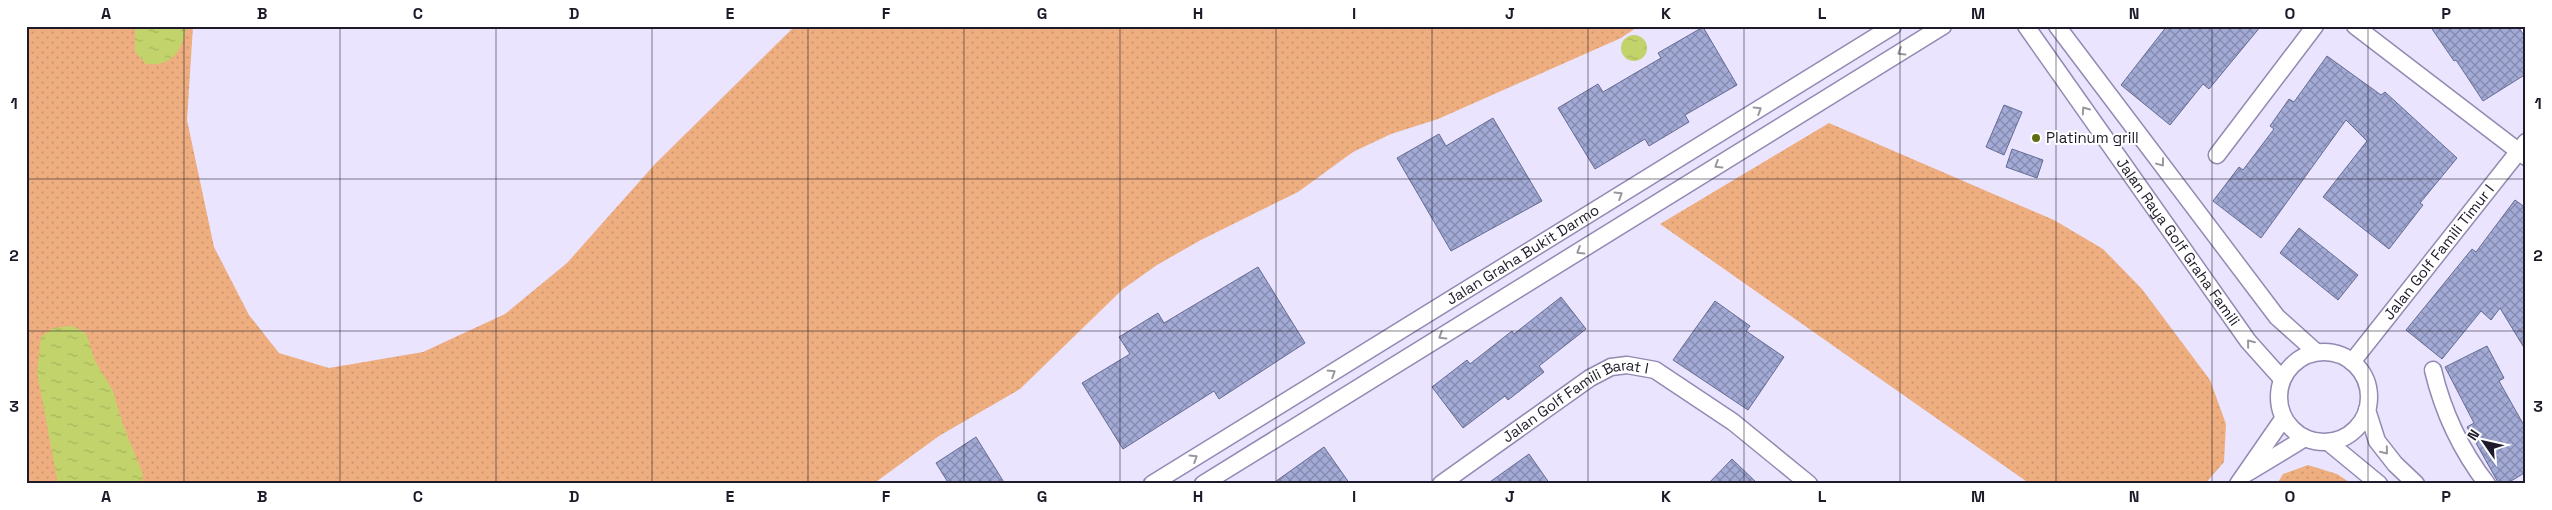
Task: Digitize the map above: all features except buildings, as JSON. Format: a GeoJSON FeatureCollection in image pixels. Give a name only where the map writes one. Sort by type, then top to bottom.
{"type":"FeatureCollection","features":[{"type":"Feature","properties":{"kind":"street","name":"Jalan Graha Bukit Darmo"},"geometry":{"type":"LineString","coordinates":[[1152,484],[1893,26]]}},
{"type":"Feature","properties":{"kind":"street","name":"Jalan Graha Bukit Darmo"},"geometry":{"type":"LineString","coordinates":[[1203,484],[1942,26]]}},
{"type":"Feature","properties":{"kind":"street","name":"Jalan Raya Golf Graha Famili"},"geometry":{"type":"LineString","coordinates":[[2026,26],[2248,341],[2282,380]]}},
{"type":"Feature","properties":{"kind":"street","name":"Jalan Raya Golf Graha Famili"},"geometry":{"type":"LineString","coordinates":[[2057,26],[2276,316],[2316,352]]}},
{"type":"Feature","properties":{"kind":"street"},"geometry":{"type":"LineString","coordinates":[[2217,155],[2315,26]]}},
{"type":"Feature","properties":{"kind":"street"},"geometry":{"type":"LineString","coordinates":[[2356,26],[2523,150]]}},
{"type":"Feature","properties":{"kind":"street","name":"Jalan Golf Famili Timur I"},"geometry":{"type":"LineString","coordinates":[[2352,362],[2523,150]]}},
{"type":"Feature","properties":{"kind":"street"},"geometry":{"type":"LineString","coordinates":[[2316,352],[2329,352],[2341,355],[2361,371],[2367,384],[2369,396],[2367,410],[2362,422],[2341,439],[2328,442],[2305,438],[2294,433],[2283,419],[2279,394],[2282,380],[2296,361],[2316,352]]}},
{"type":"Feature","properties":{"kind":"street","name":"Jalan Golf Famili Barat I"},"geometry":{"type":"LineString","coordinates":[[1441,484],[1590,378],[1612,367],[1627,365],[1655,370],[1749,433],[1809,484]]}},
{"type":"Feature","properties":{"kind":"street"},"geometry":{"type":"LineString","coordinates":[[2433,370],[2439,396],[2455,435],[2487,484]]}},
{"type":"Feature","properties":{"kind":"street"},"geometry":{"type":"LineString","coordinates":[[2367,410],[2376,441],[2395,464],[2416,484]]}},
{"type":"Feature","properties":{"kind":"street"},"geometry":{"type":"LineString","coordinates":[[2240,480],[2283,419]]}},
{"type":"Feature","properties":{"kind":"street"},"geometry":{"type":"LineString","coordinates":[[2240,480],[2305,438]]}},
{"type":"Feature","properties":{"kind":"street"},"geometry":{"type":"LineString","coordinates":[[2328,442],[2379,484]]}},
{"type":"Feature","properties":{"kind":"shaded area"},"geometry":{"type":"Polygon","coordinates":[[[26,26],[193,26],[187,120],[214,247],[249,315],[279,353],[329,368],[423,352],[505,314],[567,263],[655,164],[795,26],[1639,26],[1621,38],[1438,119],[1391,134],[1353,152],[1298,192],[1199,241],[1157,265],[1123,289],[1020,389],[939,436],[873,484],[26,484],[26,26]]]}},
{"type":"Feature","properties":{"kind":"shaded area"},"geometry":{"type":"Polygon","coordinates":[[[1829,123],[2054,220],[2103,249],[2142,289],[2210,380],[2226,424],[2224,462],[2205,484],[2030,484],[1660,224],[1829,123]]]}},
{"type":"Feature","properties":{"kind":"shaded area"},"geometry":{"type":"Polygon","coordinates":[[[2308,465],[2337,474],[2352,484],[2277,484],[2283,474],[2308,465]]]}},
{"type":"Feature","properties":{"kind":"water"},"geometry":{"type":"Polygon","coordinates":[[[135,26],[186,26],[182,43],[175,56],[163,63],[146,64],[135,52],[135,26]]]}},
{"type":"Feature","properties":{"kind":"water"},"geometry":{"type":"Polygon","coordinates":[[[1634,35],[1643,39],[1647,48],[1643,57],[1634,61],[1625,57],[1621,48],[1625,39],[1634,35]]]}},
{"type":"Feature","properties":{"kind":"water"},"geometry":{"type":"Polygon","coordinates":[[[72,326],[86,333],[95,361],[113,391],[123,425],[143,474],[142,484],[58,484],[37,372],[41,337],[53,328],[72,326]]]}},
{"type":"Feature","properties":{"kind":"place","name":"Platinum grill"},"geometry":{"type":"Point","coordinates":[2036,138]}}]}
